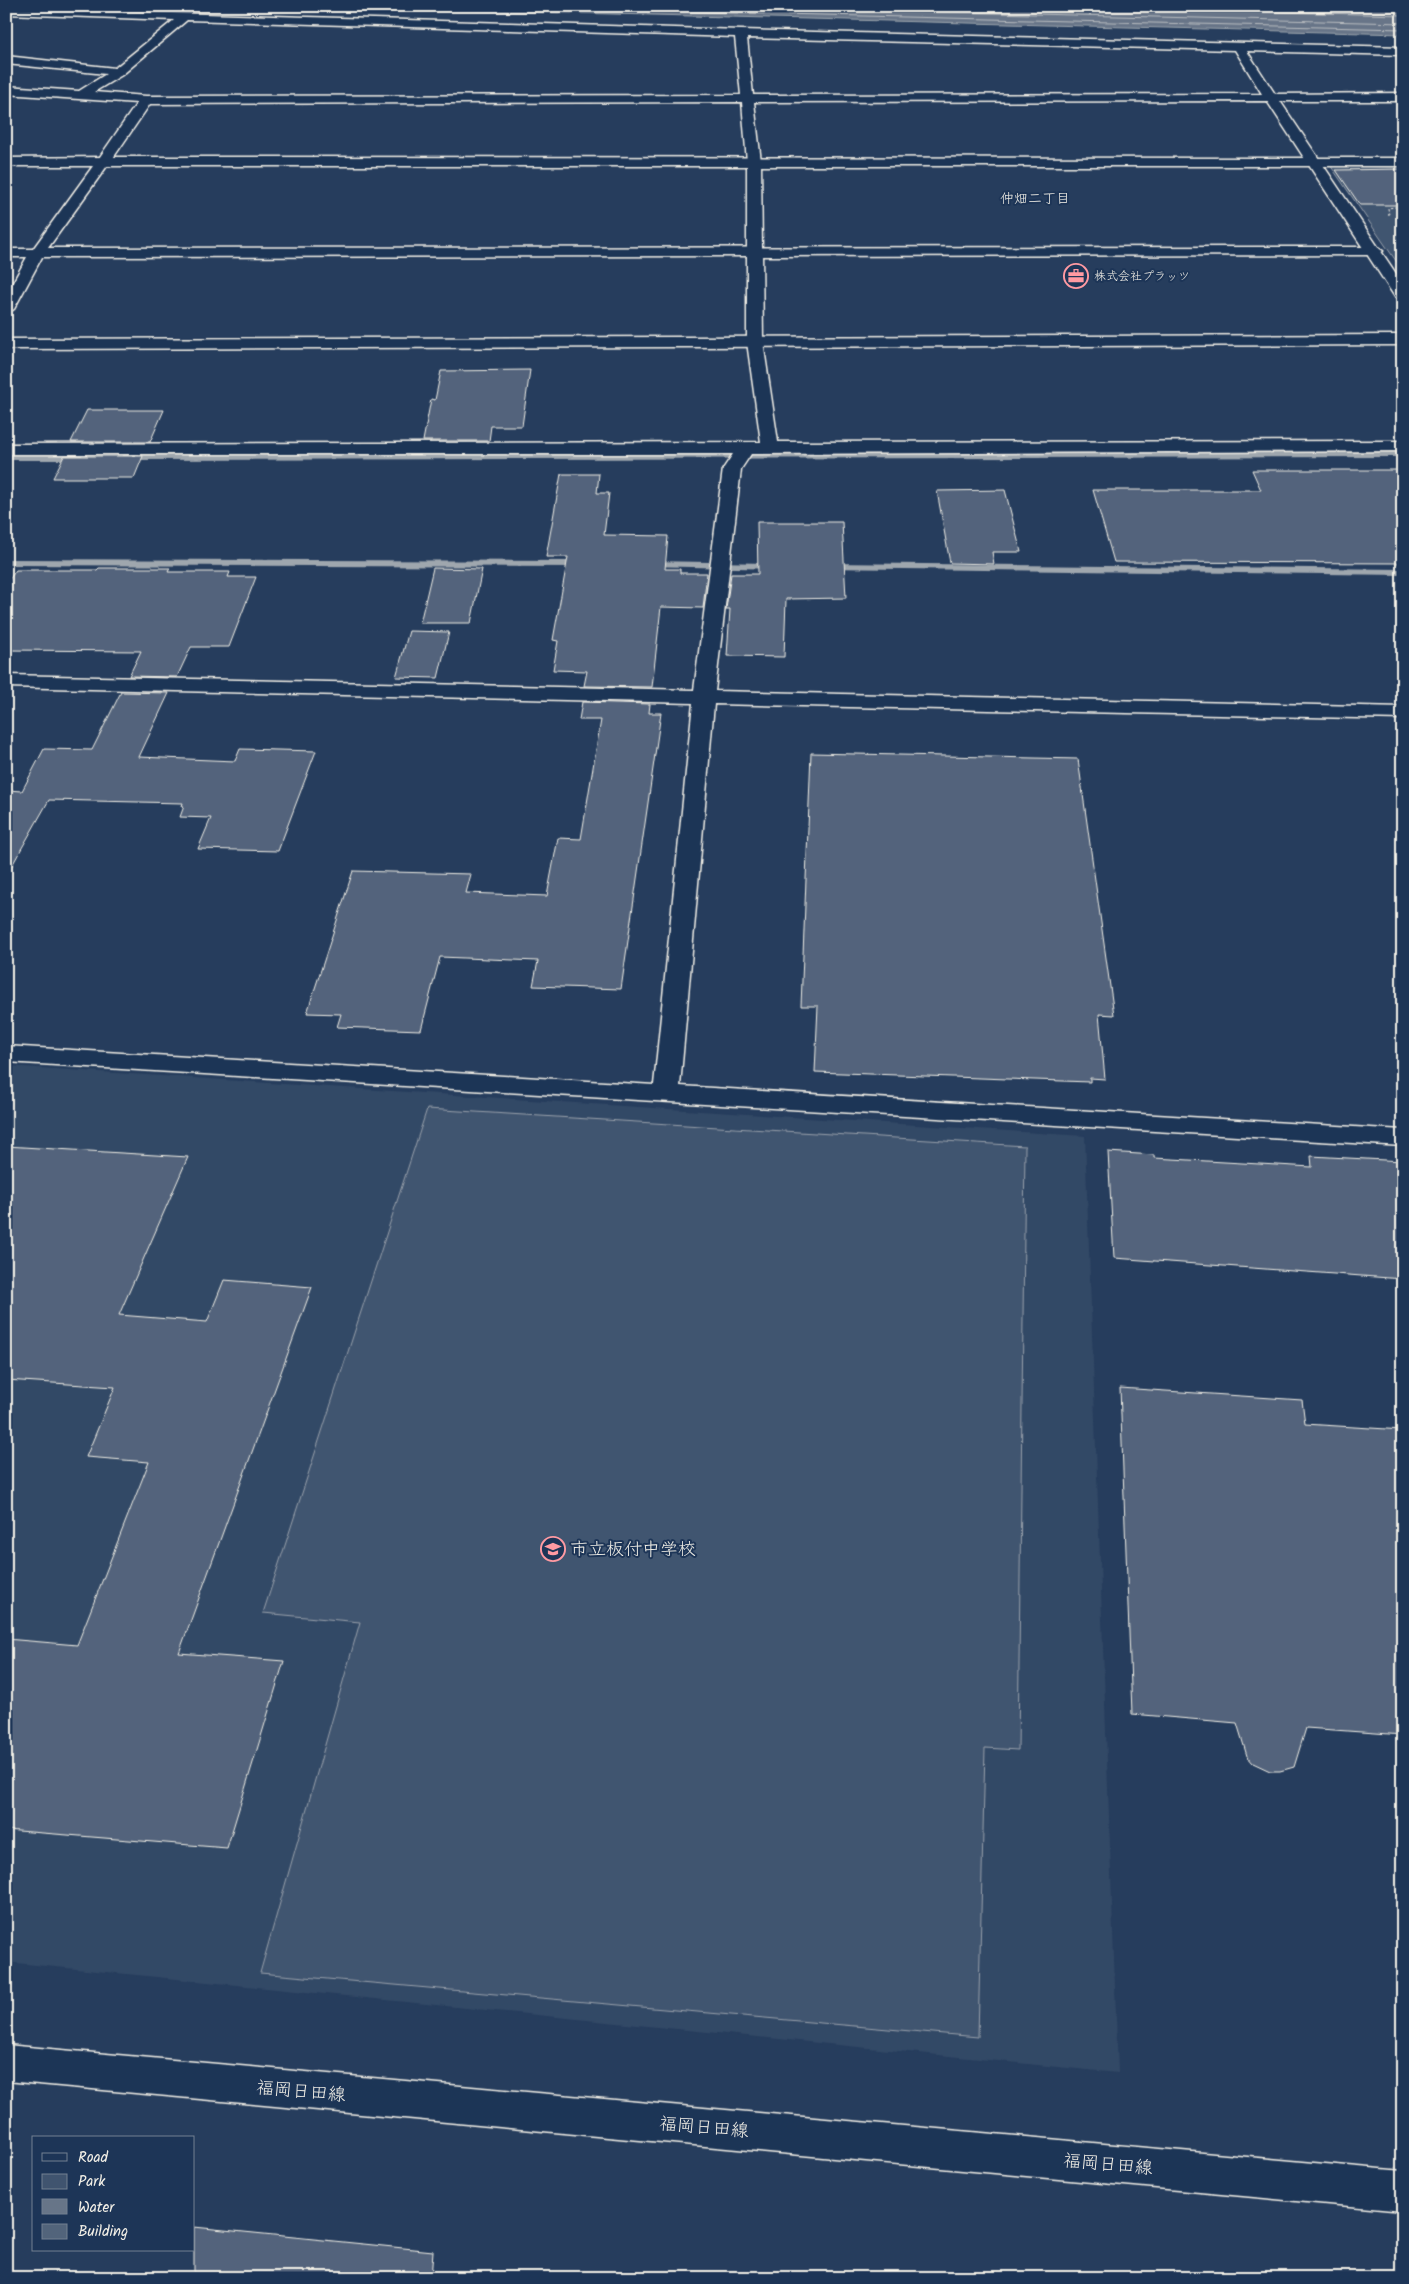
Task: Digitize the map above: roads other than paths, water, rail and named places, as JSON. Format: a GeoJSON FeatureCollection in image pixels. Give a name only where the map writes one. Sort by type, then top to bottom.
{"type":"FeatureCollection","features":[{"type":"Feature","properties":{"kind":"street"},"geometry":{"type":"LineString","coordinates":[[6,11],[741,34],[1403,51]]}},
{"type":"Feature","properties":{"kind":"street"},"geometry":{"type":"LineString","coordinates":[[81,96],[118,72],[184,17]]}},
{"type":"Feature","properties":{"kind":"street"},"geometry":{"type":"LineString","coordinates":[[741,34],[754,162],[755,342],[770,447]]}},
{"type":"Feature","properties":{"kind":"street"},"geometry":{"type":"LineString","coordinates":[[1238,47],[1269,98],[1316,163],[1403,296]]}},
{"type":"Feature","properties":{"kind":"street"},"geometry":{"type":"LineString","coordinates":[[6,60],[118,72]]}},
{"type":"Feature","properties":{"kind":"street"},"geometry":{"type":"LineString","coordinates":[[6,90],[146,100],[1403,97]]}},
{"type":"Feature","properties":{"kind":"street"},"geometry":{"type":"LineString","coordinates":[[6,309],[37,253],[146,100]]}},
{"type":"Feature","properties":{"kind":"street"},"geometry":{"type":"LineString","coordinates":[[6,162],[1403,162]]}},
{"type":"Feature","properties":{"kind":"street"},"geometry":{"type":"LineString","coordinates":[[6,253],[1376,252]]}},
{"type":"Feature","properties":{"kind":"street"},"geometry":{"type":"LineString","coordinates":[[6,344],[1403,340]]}},
{"type":"Feature","properties":{"kind":"street"},"geometry":{"type":"LineString","coordinates":[[6,462],[741,455],[770,447],[1403,446]]}},
{"type":"Feature","properties":{"kind":"street"},"geometry":{"type":"LineString","coordinates":[[6,449],[1403,461]]}},
{"type":"Feature","properties":{"kind":"street"},"geometry":{"type":"LineString","coordinates":[[666,1095],[704,698],[732,469],[741,455]]}},
{"type":"Feature","properties":{"kind":"street"},"geometry":{"type":"LineString","coordinates":[[6,681],[1403,713]]}},
{"type":"Feature","properties":{"kind":"street"},"geometry":{"type":"LineString","coordinates":[[6,1054],[1403,1138]]}},
{"type":"Feature","properties":{"kind":"street","name":"福岡日田線"},"geometry":{"type":"LineString","coordinates":[[6,2063],[1403,2191]]}},
{"type":"Feature","properties":{"kind":"water"},"geometry":{"type":"Polygon","coordinates":[[[294,6],[1403,6],[1403,34],[294,6]]]}},
{"type":"Feature","properties":{"kind":"waterway"},"geometry":{"type":"LineString","coordinates":[[124,457],[1403,454]]}},
{"type":"Feature","properties":{"kind":"waterway"},"geometry":{"type":"LineString","coordinates":[[6,457],[80,457]]}},
{"type":"Feature","properties":{"kind":"waterway"},"geometry":{"type":"LineString","coordinates":[[6,562],[585,564]]}},
{"type":"Feature","properties":{"kind":"waterway"},"geometry":{"type":"LineString","coordinates":[[649,564],[777,566]]}},
{"type":"Feature","properties":{"kind":"waterway"},"geometry":{"type":"LineString","coordinates":[[826,566],[1403,572]]}},
{"type":"Feature","properties":{"kind":"place","name":"株式会社プラッツ"},"geometry":{"type":"Point","coordinates":[1076,276]}},
{"type":"Feature","properties":{"kind":"place","name":"市立板付中学校"},"geometry":{"type":"Point","coordinates":[553,1549]}},
{"type":"Feature","properties":{"kind":"district","name":"仲畑二丁目"},"geometry":{"type":"Point","coordinates":[1035,198]}}]}
